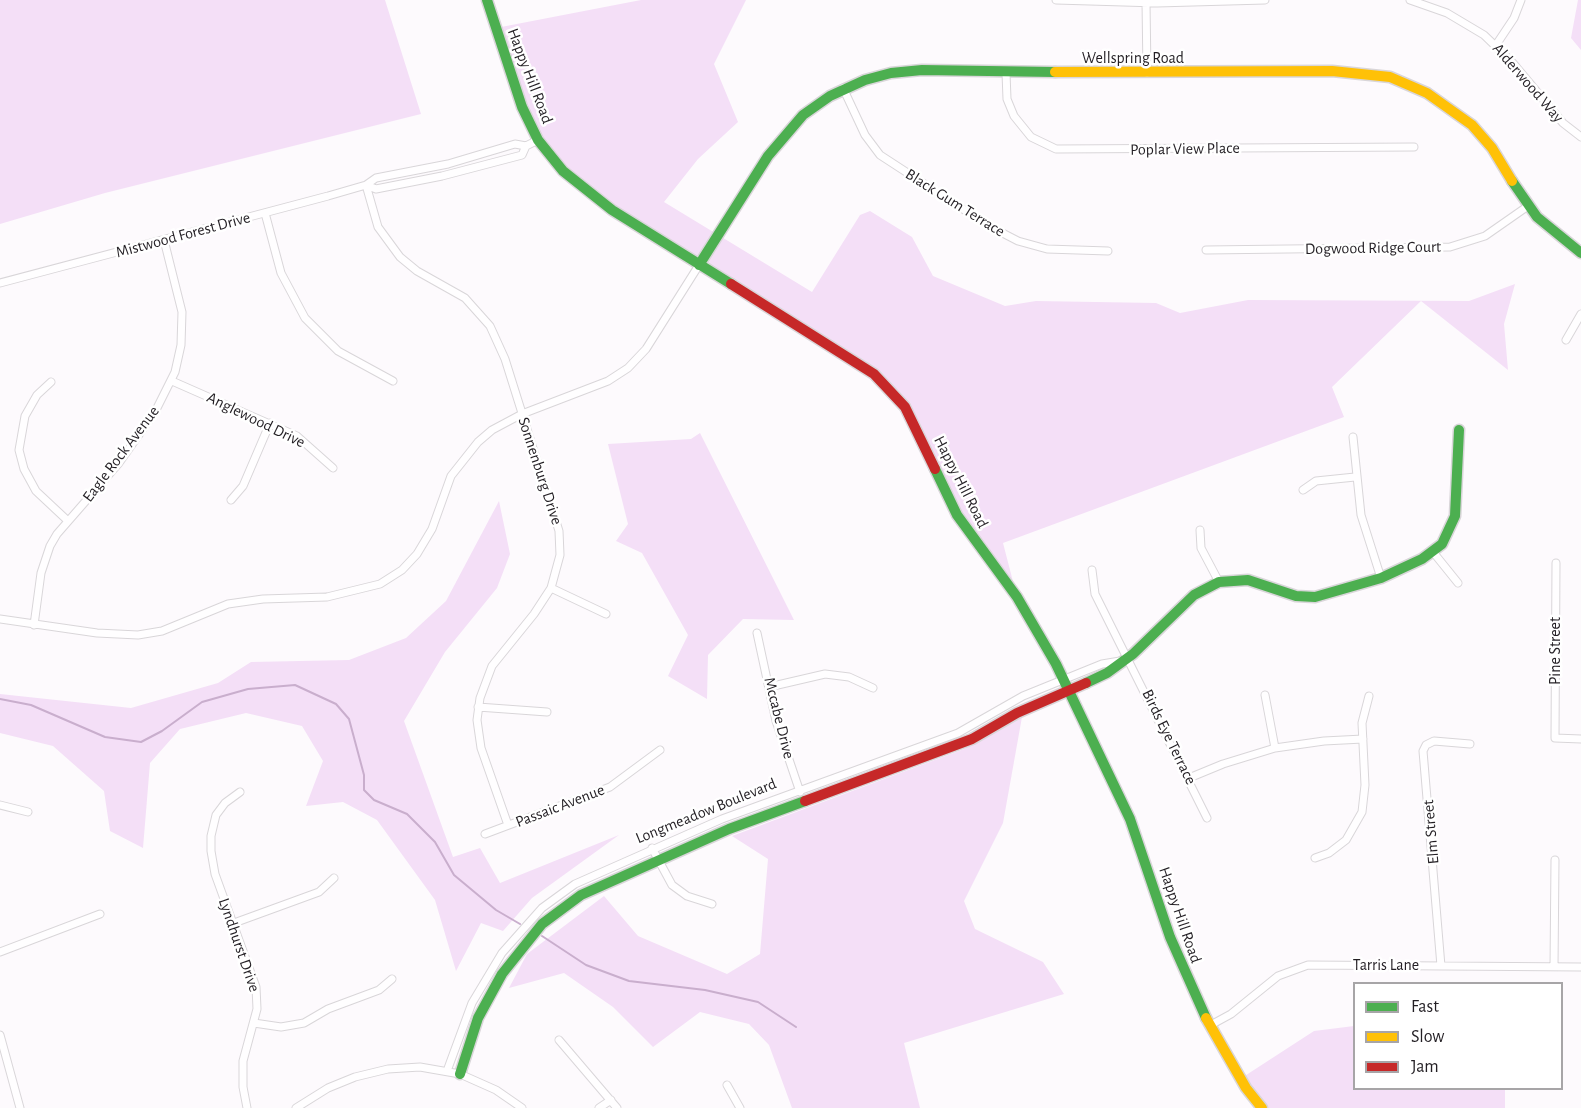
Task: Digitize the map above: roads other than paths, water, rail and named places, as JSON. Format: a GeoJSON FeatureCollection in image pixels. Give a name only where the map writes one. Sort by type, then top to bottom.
{"type":"FeatureCollection","features":[{"type":"Feature","properties":{"kind":"street","name":"Happy Hill Road"},"geometry":{"type":"LineString","coordinates":[[487,0],[522,107],[538,140],[563,171],[592,196],[874,374],[896,395],[910,414],[957,515],[1022,605],[1070,692],[1130,819],[1182,969],[1209,1026],[1246,1088],[1262,1108]]}},
{"type":"Feature","properties":{"kind":"street"},"geometry":{"type":"LineString","coordinates":[[1056,0],[1146,2],[1265,0]]}},
{"type":"Feature","properties":{"kind":"street","name":"Alderwood Way"},"geometry":{"type":"LineString","coordinates":[[1414,0],[1465,22],[1496,45],[1563,123],[1581,137]]}},
{"type":"Feature","properties":{"kind":"street"},"geometry":{"type":"LineString","coordinates":[[1496,45],[1514,18],[1521,0]]}},
{"type":"Feature","properties":{"kind":"street"},"geometry":{"type":"LineString","coordinates":[[1146,2],[1147,73]]}},
{"type":"Feature","properties":{"kind":"street","name":"Wellspring Road"},"geometry":{"type":"LineString","coordinates":[[699,265],[782,137],[816,105],[843,88],[871,78],[905,71],[1147,73],[1332,70],[1390,77],[1435,97],[1472,125],[1492,148],[1528,206],[1552,232],[1581,254]]}},
{"type":"Feature","properties":{"kind":"street","name":"Poplar View Place"},"geometry":{"type":"LineString","coordinates":[[1006,73],[1007,99],[1014,116],[1032,137],[1056,149],[1414,147]]}},
{"type":"Feature","properties":{"kind":"street","name":"Black Gum Terrace"},"geometry":{"type":"LineString","coordinates":[[843,88],[865,135],[880,154],[990,226],[1018,241],[1047,249],[1108,251]]}},
{"type":"Feature","properties":{"kind":"street","name":"Mistwood Forest Drive"},"geometry":{"type":"LineString","coordinates":[[0,284],[366,185],[376,178],[448,164],[515,144],[526,146],[538,140]]}},
{"type":"Feature","properties":{"kind":"street","name":"Mistwood Forest Drive"},"geometry":{"type":"LineString","coordinates":[[366,185],[376,189],[442,176],[522,155],[526,146]]}},
{"type":"Feature","properties":{"kind":"street","name":"Sonnenburg Drive"},"geometry":{"type":"LineString","coordinates":[[366,185],[378,227],[400,257],[417,271],[452,289],[484,317],[497,339],[560,531],[560,555],[551,588],[534,614],[488,672],[478,707],[481,748],[508,825]]}},
{"type":"Feature","properties":{"kind":"street","name":"Dogwood Ridge Court"},"geometry":{"type":"LineString","coordinates":[[1206,250],[1449,247],[1485,236],[1528,206]]}},
{"type":"Feature","properties":{"kind":"street"},"geometry":{"type":"LineString","coordinates":[[265,213],[281,273],[304,318],[338,351],[393,381]]}},
{"type":"Feature","properties":{"kind":"street","name":"Eagle Rock Avenue"},"geometry":{"type":"LineString","coordinates":[[34,625],[46,557],[57,534],[119,463],[155,412],[172,381],[183,330],[179,296],[164,240]]}},
{"type":"Feature","properties":{"kind":"street"},"geometry":{"type":"LineString","coordinates":[[0,619],[116,634],[145,634],[175,627],[228,604],[263,599],[327,597],[380,584],[402,570],[425,542],[448,481],[466,454],[492,430],[522,414],[608,381],[628,368],[646,349],[699,265]]}},
{"type":"Feature","properties":{"kind":"street"},"geometry":{"type":"LineString","coordinates":[[1566,340],[1581,314]]}},
{"type":"Feature","properties":{"kind":"street","name":"Anglewood Drive"},"geometry":{"type":"LineString","coordinates":[[172,381],[270,423],[308,444],[333,468]]}},
{"type":"Feature","properties":{"kind":"street"},"geometry":{"type":"LineString","coordinates":[[51,382],[38,395],[25,416],[19,450],[24,469],[36,491],[68,521]]}},
{"type":"Feature","properties":{"kind":"street"},"geometry":{"type":"LineString","coordinates":[[231,500],[243,486],[270,423]]}},
{"type":"Feature","properties":{"kind":"street"},"geometry":{"type":"LineString","coordinates":[[1200,530],[1201,548],[1219,582],[1248,580],[1296,596],[1315,597],[1381,578],[1433,552],[1446,538],[1455,516],[1459,430]]}},
{"type":"Feature","properties":{"kind":"street"},"geometry":{"type":"LineString","coordinates":[[1353,437],[1355,477],[1361,515],[1381,578]]}},
{"type":"Feature","properties":{"kind":"street"},"geometry":{"type":"LineString","coordinates":[[1303,490],[1316,482],[1355,477]]}},
{"type":"Feature","properties":{"kind":"street"},"geometry":{"type":"LineString","coordinates":[[1433,552],[1458,583]]}},
{"type":"Feature","properties":{"kind":"street","name":"Pine Street"},"geometry":{"type":"LineString","coordinates":[[1556,563],[1556,738],[1581,739]]}},
{"type":"Feature","properties":{"kind":"street","name":"Birds Eye Terrace"},"geometry":{"type":"LineString","coordinates":[[1092,570],[1095,594],[1125,659],[1208,818]]}},
{"type":"Feature","properties":{"kind":"street","name":"Longmeadow Boulevard"},"geometry":{"type":"LineString","coordinates":[[447,1071],[458,1036],[477,993],[502,952],[542,908],[575,884],[955,746],[989,730],[1017,713],[1070,692],[1107,673],[1194,596],[1219,582]]}},
{"type":"Feature","properties":{"kind":"street"},"geometry":{"type":"LineString","coordinates":[[551,588],[606,614]]}},
{"type":"Feature","properties":{"kind":"street","name":"Mccabe Drive"},"geometry":{"type":"LineString","coordinates":[[757,633],[776,721],[803,802]]}},
{"type":"Feature","properties":{"kind":"street","name":"Longmeadow Boulevard"},"geometry":{"type":"LineString","coordinates":[[460,1074],[475,1028],[492,990],[534,932],[552,915],[581,895],[655,854],[799,791],[957,733],[1023,696],[1102,664],[1125,659]]}},
{"type":"Feature","properties":{"kind":"street"},"geometry":{"type":"LineString","coordinates":[[770,687],[825,674],[849,677],[873,688]]}},
{"type":"Feature","properties":{"kind":"street"},"geometry":{"type":"LineString","coordinates":[[1264,695],[1275,748]]}},
{"type":"Feature","properties":{"kind":"street"},"geometry":{"type":"LineString","coordinates":[[1315,858],[1329,853],[1346,840],[1362,812],[1365,785],[1363,715],[1370,696]]}},
{"type":"Feature","properties":{"kind":"street"},"geometry":{"type":"LineString","coordinates":[[478,707],[547,712]]}},
{"type":"Feature","properties":{"kind":"street"},"geometry":{"type":"LineString","coordinates":[[1189,778],[1222,764],[1275,748],[1324,741],[1363,739]]}},
{"type":"Feature","properties":{"kind":"street","name":"Elm Street"},"geometry":{"type":"LineString","coordinates":[[1441,966],[1423,751],[1426,745],[1434,741],[1470,744]]}},
{"type":"Feature","properties":{"kind":"street","name":"Passaic Avenue"},"geometry":{"type":"LineString","coordinates":[[485,834],[610,787],[660,750]]}},
{"type":"Feature","properties":{"kind":"street","name":"Lyndhurst Drive"},"geometry":{"type":"LineString","coordinates":[[240,792],[220,809],[211,836],[215,874],[256,987],[254,1023],[243,1061],[243,1087],[247,1108]]}},
{"type":"Feature","properties":{"kind":"street"},"geometry":{"type":"LineString","coordinates":[[0,805],[28,812]]}},
{"type":"Feature","properties":{"kind":"street"},"geometry":{"type":"LineString","coordinates":[[655,854],[668,879],[680,892],[712,904]]}},
{"type":"Feature","properties":{"kind":"street"},"geometry":{"type":"LineString","coordinates":[[1554,966],[1555,860]]}},
{"type":"Feature","properties":{"kind":"street"},"geometry":{"type":"LineString","coordinates":[[234,923],[319,892],[334,878]]}},
{"type":"Feature","properties":{"kind":"street"},"geometry":{"type":"LineString","coordinates":[[0,952],[100,914]]}},
{"type":"Feature","properties":{"kind":"street","name":"Tarris Lane"},"geometry":{"type":"LineString","coordinates":[[1209,1026],[1231,1014],[1278,976],[1297,967],[1581,967]]}},
{"type":"Feature","properties":{"kind":"street"},"geometry":{"type":"LineString","coordinates":[[254,1023],[281,1027],[304,1023],[328,1010],[379,990],[392,979]]}},
{"type":"Feature","properties":{"kind":"street"},"geometry":{"type":"LineString","coordinates":[[0,1035],[20,1108]]}},
{"type":"Feature","properties":{"kind":"street"},"geometry":{"type":"LineString","coordinates":[[559,1040],[616,1108]]}},
{"type":"Feature","properties":{"kind":"street"},"geometry":{"type":"LineString","coordinates":[[296,1108],[335,1085],[372,1072],[420,1067],[460,1074],[496,1090],[522,1108]]}},
{"type":"Feature","properties":{"kind":"street"},"geometry":{"type":"LineString","coordinates":[[727,1085],[740,1108]]}},
{"type":"Feature","properties":{"kind":"street"},"geometry":{"type":"LineString","coordinates":[[599,1108],[611,1100]]}},
{"type":"Feature","properties":{"kind":"waterway"},"geometry":{"type":"LineString","coordinates":[[0,699],[31,705],[105,737],[141,742],[162,731],[202,702],[248,689],[295,685],[336,704],[349,719],[364,775],[364,790],[374,800],[407,814],[435,842],[454,875],[496,910],[520,924]]}},
{"type":"Feature","properties":{"kind":"waterway"},"geometry":{"type":"LineString","coordinates":[[542,936],[586,965],[629,981],[705,990],[758,1002],[796,1027]]}}]}
